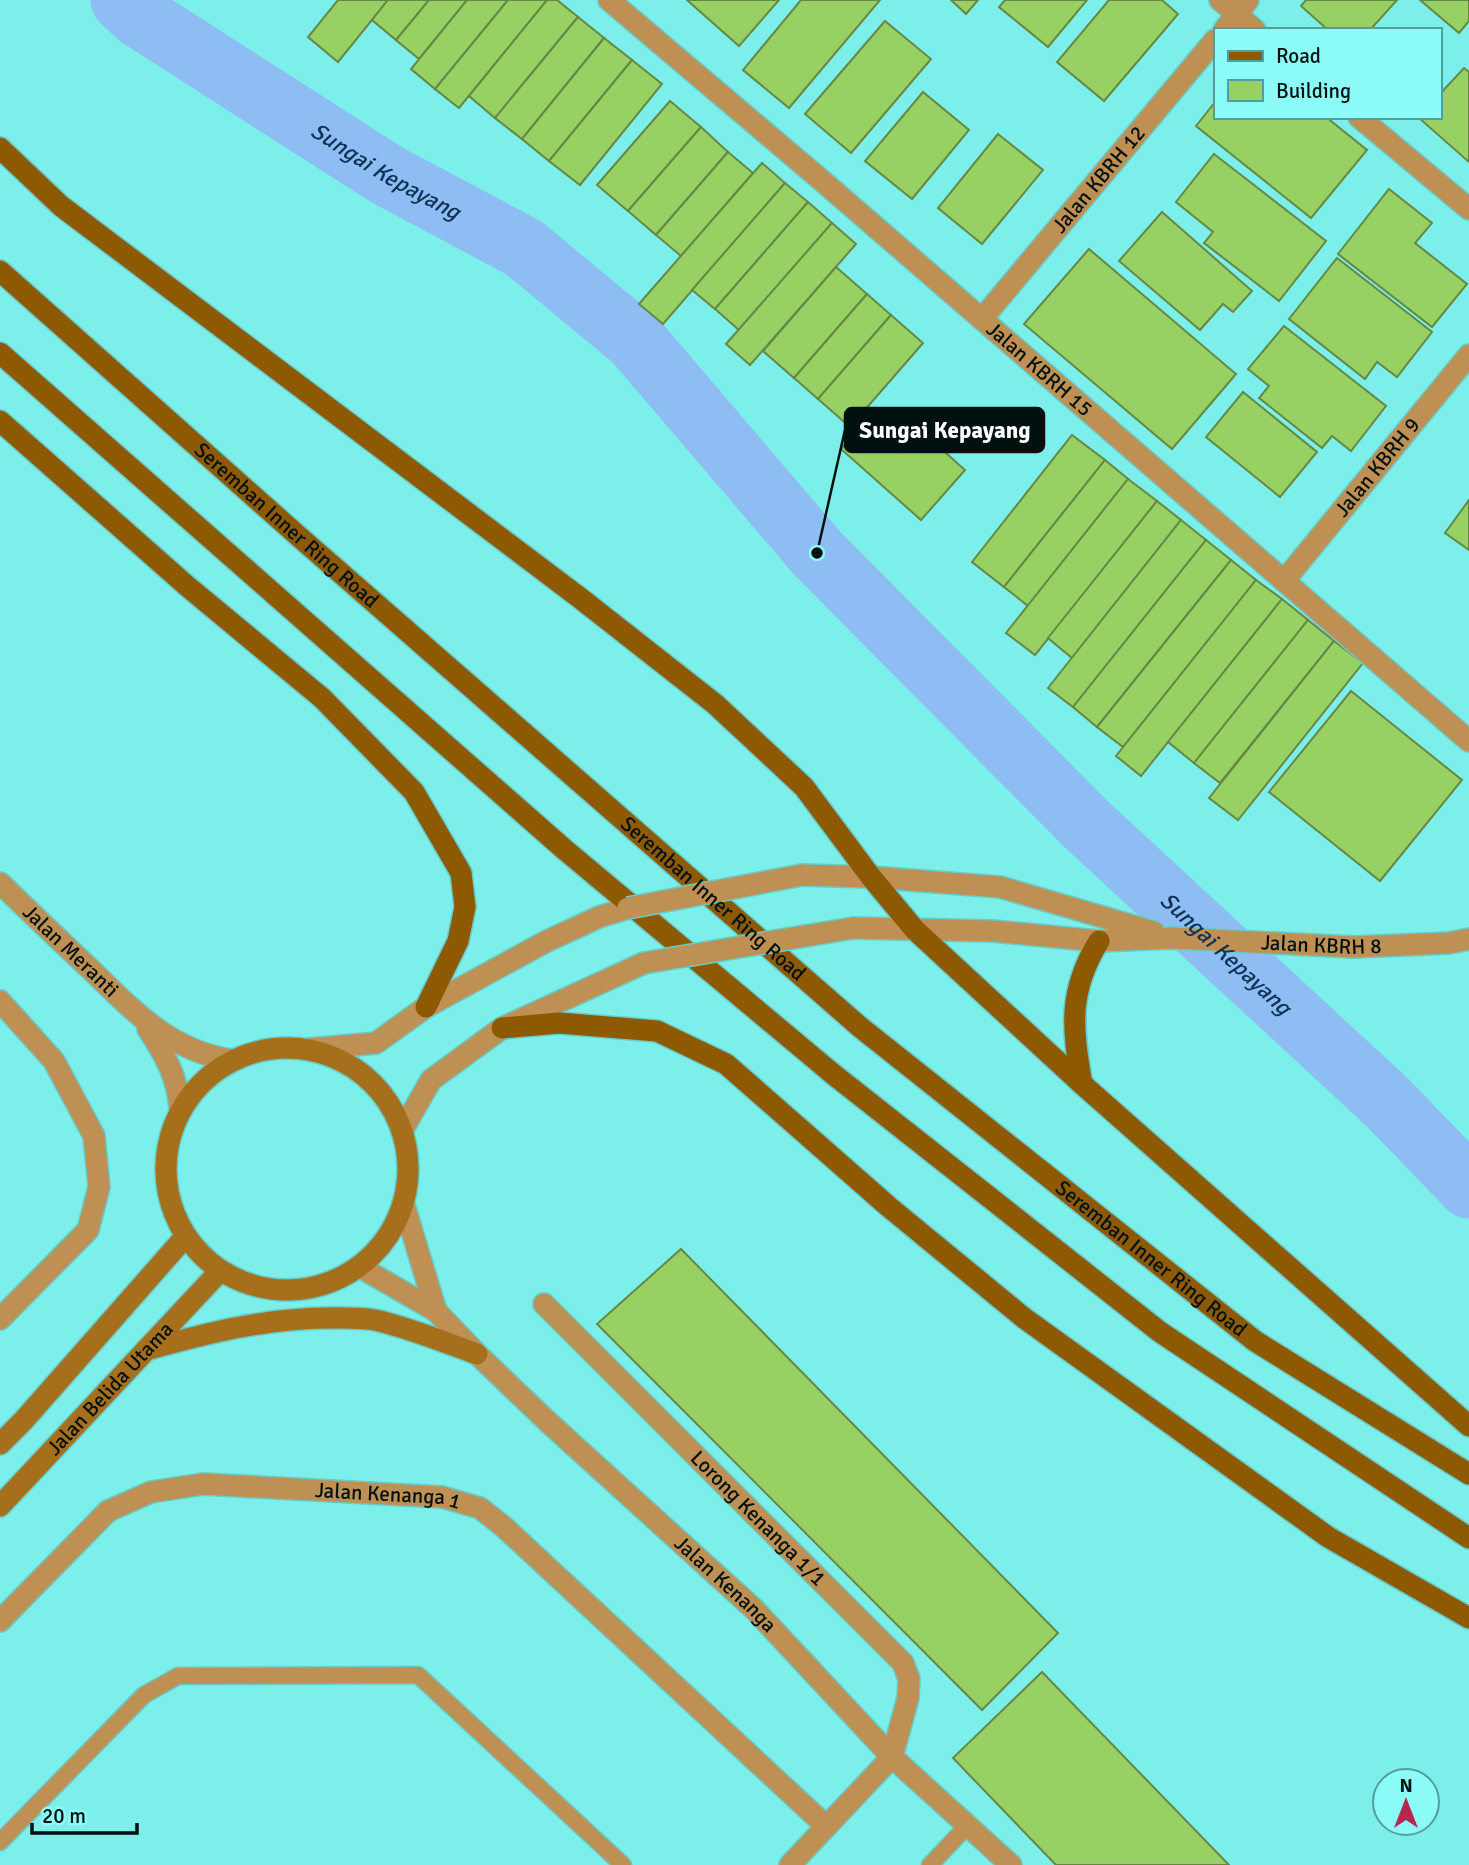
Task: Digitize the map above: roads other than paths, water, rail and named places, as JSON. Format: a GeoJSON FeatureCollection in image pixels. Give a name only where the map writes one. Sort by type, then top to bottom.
{"type":"FeatureCollection","features":[{"type":"Feature","properties":{"kind":"main road"},"geometry":{"type":"LineString","coordinates":[[0,148],[61,206],[580,598],[715,704],[804,786],[871,877],[915,930],[1082,1084],[1469,1426]]}},
{"type":"Feature","properties":{"kind":"main road","name":"Seremban Inner Ring Road"},"geometry":{"type":"LineString","coordinates":[[0,271],[860,1027],[1255,1341],[1469,1474]]}},
{"type":"Feature","properties":{"kind":"main road"},"geometry":{"type":"LineString","coordinates":[[0,353],[564,849],[833,1074],[1160,1332],[1469,1538]]}},
{"type":"Feature","properties":{"kind":"main road"},"geometry":{"type":"LineString","coordinates":[[0,421],[187,586],[323,698],[414,792],[461,873],[465,907],[458,941],[426,1007]]}},
{"type":"Feature","properties":{"kind":"main road"},"geometry":{"type":"LineString","coordinates":[[1082,1084],[1073,1036],[1076,1001],[1087,960],[1099,941]]}},
{"type":"Feature","properties":{"kind":"main road"},"geometry":{"type":"LineString","coordinates":[[502,1028],[559,1023],[657,1031],[726,1064],[889,1207],[1024,1318],[1328,1537],[1469,1618]]}},
{"type":"Feature","properties":{"kind":"main road"},"geometry":{"type":"LineString","coordinates":[[270,1049],[309,1049],[346,1063],[366,1077],[384,1095],[402,1129],[409,1167],[404,1205],[386,1240],[360,1267],[328,1284],[291,1291],[254,1286],[220,1271],[201,1256],[185,1237],[170,1207],[164,1174],[168,1140],[180,1109],[201,1082],[232,1060],[270,1049]]}},
{"type":"Feature","properties":{"kind":"main road","name":"Jalan Belida Utama"},"geometry":{"type":"LineString","coordinates":[[0,1444],[185,1237]]}},
{"type":"Feature","properties":{"kind":"main road","name":"Jalan Belida Utama"},"geometry":{"type":"LineString","coordinates":[[0,1506],[220,1271]]}},
{"type":"Feature","properties":{"kind":"main road"},"geometry":{"type":"LineString","coordinates":[[146,1350],[232,1327],[269,1321],[340,1318],[372,1320],[416,1332],[477,1354]]}},
{"type":"Feature","properties":{"kind":"street","name":"Jalan KBRH 15"},"geometry":{"type":"LineString","coordinates":[[609,0],[1469,741]]}},
{"type":"Feature","properties":{"kind":"street"},"geometry":{"type":"LineString","coordinates":[[1220,0],[1252,28]]}},
{"type":"Feature","properties":{"kind":"street","name":"Jalan KBRH 12"},"geometry":{"type":"LineString","coordinates":[[982,319],[1214,41]]}},
{"type":"Feature","properties":{"kind":"street"},"geometry":{"type":"LineString","coordinates":[[1361,119],[1469,209]]}},
{"type":"Feature","properties":{"kind":"street","name":"Jalan KBRH 9"},"geometry":{"type":"LineString","coordinates":[[1284,581],[1469,355]]}},
{"type":"Feature","properties":{"kind":"street"},"geometry":{"type":"LineString","coordinates":[[309,1049],[376,1043],[426,1007],[548,941],[599,917],[628,908],[802,875],[871,877],[1000,887],[1173,938]]}},
{"type":"Feature","properties":{"kind":"street","name":"Jalan Meranti"},"geometry":{"type":"LineString","coordinates":[[0,883],[141,1018],[172,1041],[196,1052],[232,1060]]}},
{"type":"Feature","properties":{"kind":"street"},"geometry":{"type":"LineString","coordinates":[[402,1129],[431,1080],[502,1028],[644,963],[853,928],[993,931],[1099,941],[1173,938]]}},
{"type":"Feature","properties":{"kind":"street","name":"Jalan KBRH 8"},"geometry":{"type":"LineString","coordinates":[[1173,938],[1354,947],[1449,943],[1469,939]]}},
{"type":"Feature","properties":{"kind":"street"},"geometry":{"type":"LineString","coordinates":[[0,1001],[54,1061],[94,1136],[99,1187],[88,1230],[0,1319]]}},
{"type":"Feature","properties":{"kind":"street","name":"Jalan Meranti"},"geometry":{"type":"LineString","coordinates":[[141,1018],[165,1055],[175,1077],[180,1109]]}},
{"type":"Feature","properties":{"kind":"street","name":"Jalan Kenanga"},"geometry":{"type":"LineString","coordinates":[[404,1205],[436,1311]]}},
{"type":"Feature","properties":{"kind":"street","name":"Jalan Kenanga"},"geometry":{"type":"LineString","coordinates":[[360,1267],[436,1311],[547,1421],[754,1609],[892,1757],[1011,1865]]}},
{"type":"Feature","properties":{"kind":"street","name":"Lorong Kenanga 1/1"},"geometry":{"type":"LineString","coordinates":[[544,1304],[903,1663],[909,1679],[908,1698],[892,1757]]}},
{"type":"Feature","properties":{"kind":"street","name":"Jalan Kenanga 1"},"geometry":{"type":"LineString","coordinates":[[0,1621],[108,1511],[151,1492],[203,1484],[442,1497],[480,1508],[504,1527],[826,1826]]}},
{"type":"Feature","properties":{"kind":"street"},"geometry":{"type":"LineString","coordinates":[[790,1865],[892,1757]]}},
{"type":"Feature","properties":{"kind":"lane"},"geometry":{"type":"LineString","coordinates":[[0,1842],[144,1695],[177,1676],[418,1675],[623,1865]]}},
{"type":"Feature","properties":{"kind":"lane"},"geometry":{"type":"LineString","coordinates":[[930,1865],[967,1826]]}},
{"type":"Feature","properties":{"kind":"waterway","name":"Sungai Kepayang"},"geometry":{"type":"LineString","coordinates":[[122,0],[139,16],[387,175],[524,248],[635,340],[817,553],[1087,825],[1387,1102],[1469,1187]]}},
{"type":"Feature","properties":{"kind":"place","name":"Sungai Kepayang"},"geometry":{"type":"Point","coordinates":[817,553]}}]}
